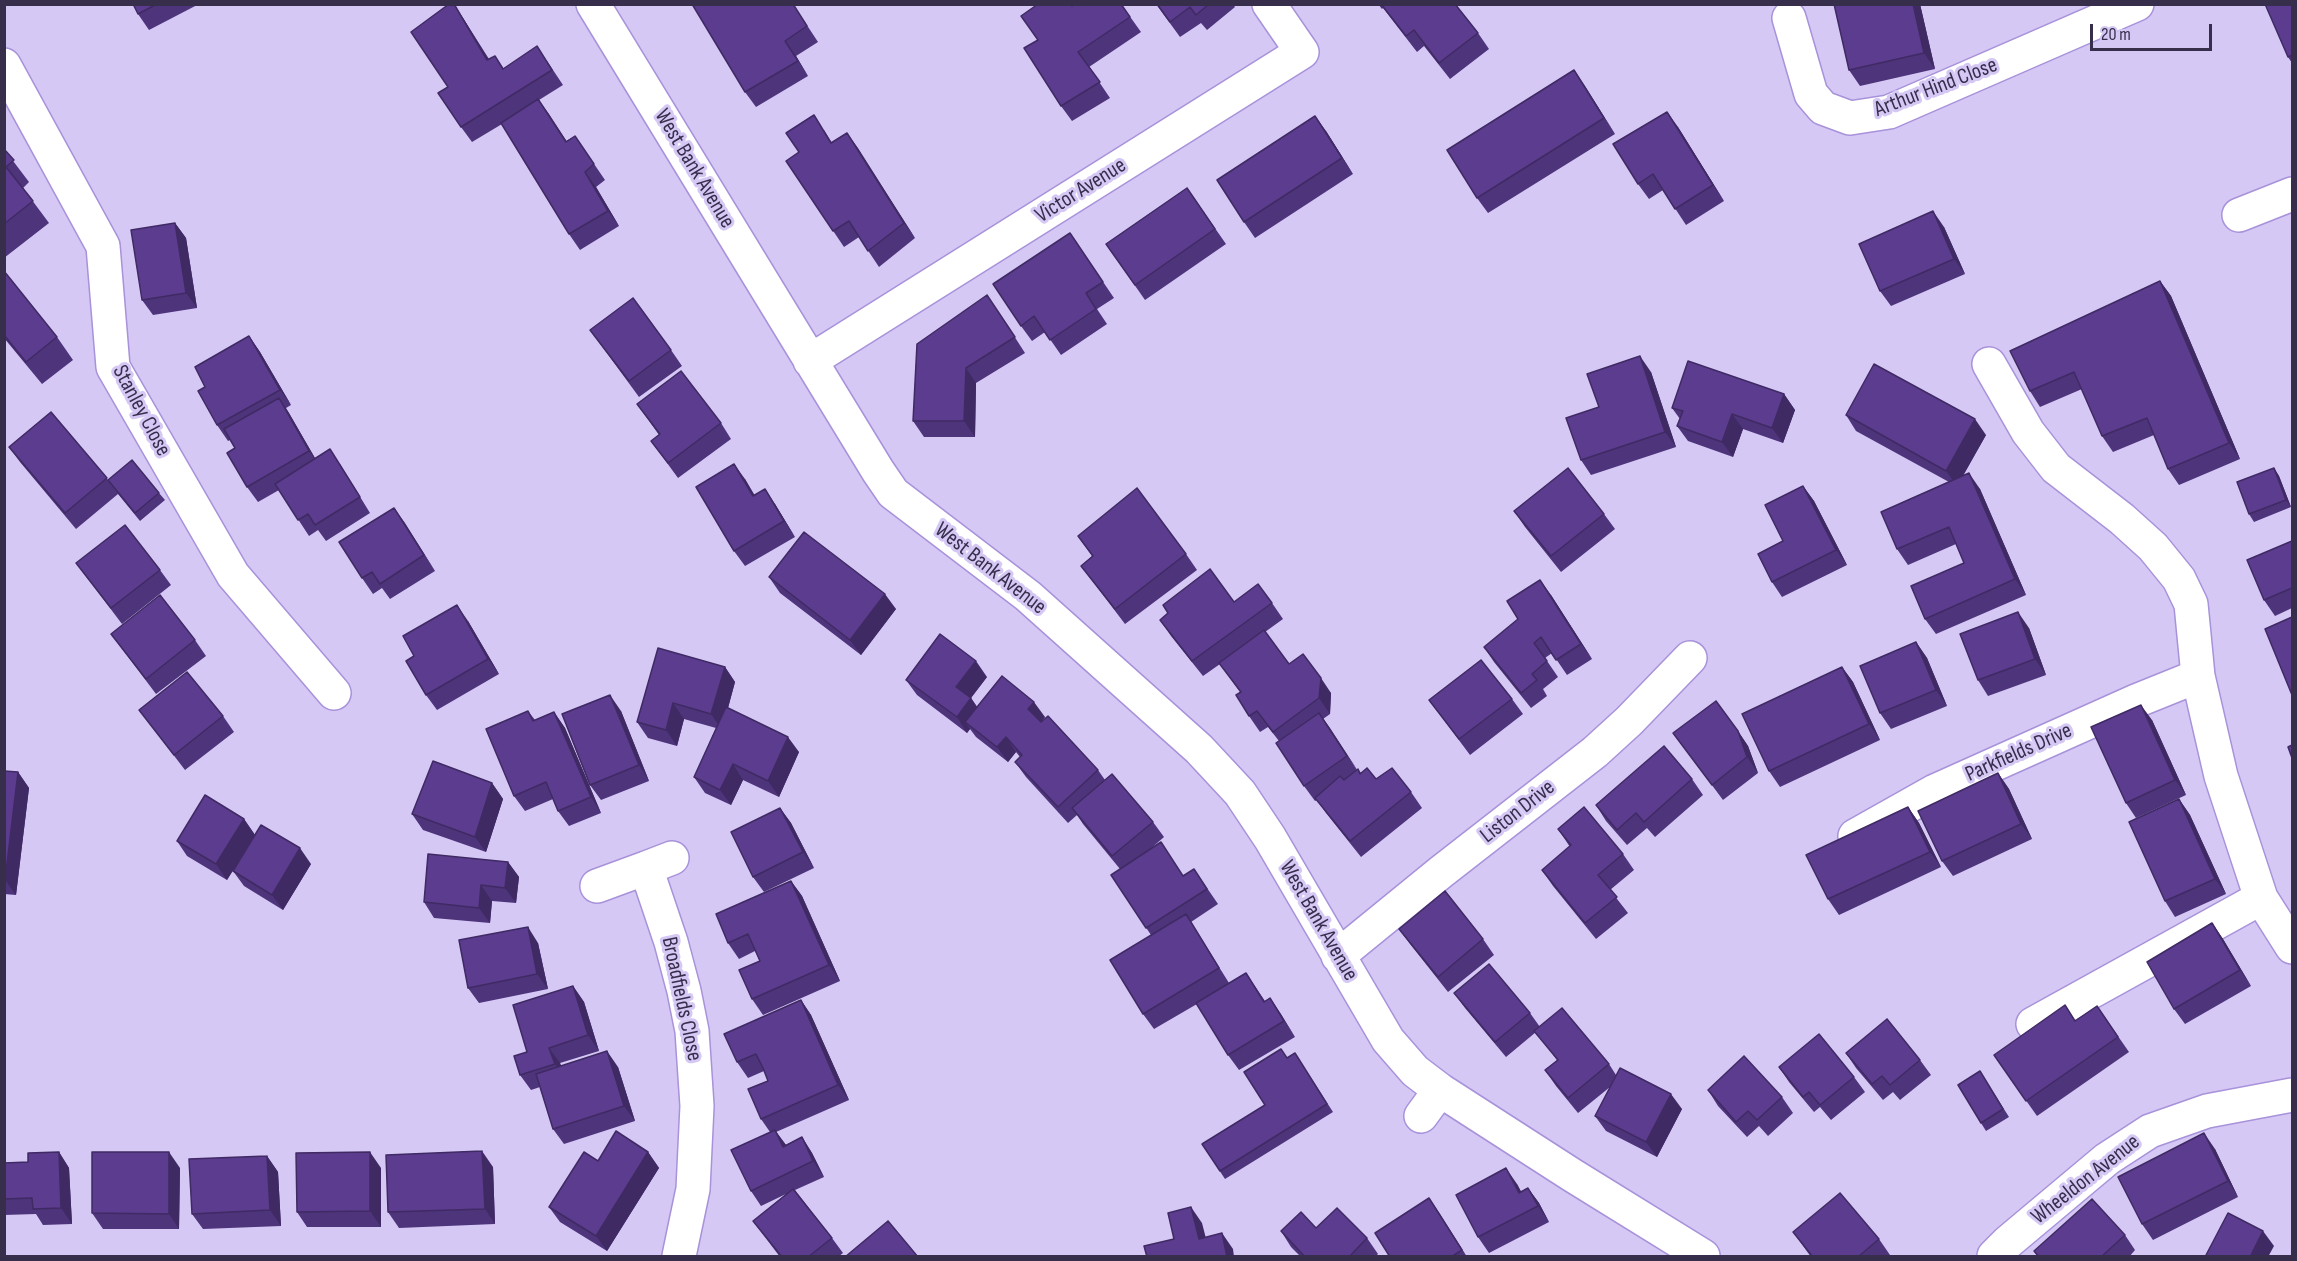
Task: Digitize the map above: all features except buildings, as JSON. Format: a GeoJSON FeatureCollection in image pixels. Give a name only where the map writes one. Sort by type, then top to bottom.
{"type":"FeatureCollection","features":[{"type":"Feature","properties":{"kind":"street","name":"West Bank Avenue"},"geometry":{"type":"LineString","coordinates":[[593,4],[893,493],[1036,603],[1199,749],[1240,793],[1270,838],[1338,956],[1400,1056],[1415,1071],[1431,1103],[1703,1257]]}},
{"type":"Feature","properties":{"kind":"street","name":"Victor Avenue"},"geometry":{"type":"LineString","coordinates":[[810,361],[1302,52],[1269,4]]}},
{"type":"Feature","properties":{"kind":"street","name":"Arthur Hind Close"},"geometry":{"type":"LineString","coordinates":[[1789,18],[1811,94],[1823,108],[1850,118],[1889,112],[2137,4]]}},
{"type":"Feature","properties":{"kind":"street","name":"Stanley Close"},"geometry":{"type":"LineString","coordinates":[[4,65],[103,246],[113,367],[233,575],[334,693]]}},
{"type":"Feature","properties":{"kind":"street"},"geometry":{"type":"LineString","coordinates":[[2239,215],[2292,194]]}},
{"type":"Feature","properties":{"kind":"street"},"geometry":{"type":"LineString","coordinates":[[1989,364],[2028,432],[2056,468],[2122,519],[2152,547],[2179,579],[2191,604],[2198,676],[2221,776],[2261,898],[2292,947]]}},
{"type":"Feature","properties":{"kind":"street","name":"Liston Drive"},"geometry":{"type":"LineString","coordinates":[[1338,956],[1595,752],[1629,721],[1690,658]]}},
{"type":"Feature","properties":{"kind":"street","name":"Parkfields Drive"},"geometry":{"type":"LineString","coordinates":[[1844,842],[1935,791],[2136,701],[2198,676]]}},
{"type":"Feature","properties":{"kind":"street","name":"Broadfields Close"},"geometry":{"type":"LineString","coordinates":[[597,886],[659,863],[671,942],[692,1031],[696,1069],[693,1189],[679,1257]]}},
{"type":"Feature","properties":{"kind":"street"},"geometry":{"type":"LineString","coordinates":[[2033,1024],[2261,898]]}},
{"type":"Feature","properties":{"kind":"street","name":"Wheeldon Avenue"},"geometry":{"type":"LineString","coordinates":[[1994,1257],[2008,1242],[2107,1159],[2151,1131],[2207,1111],[2292,1095]]}}]}
